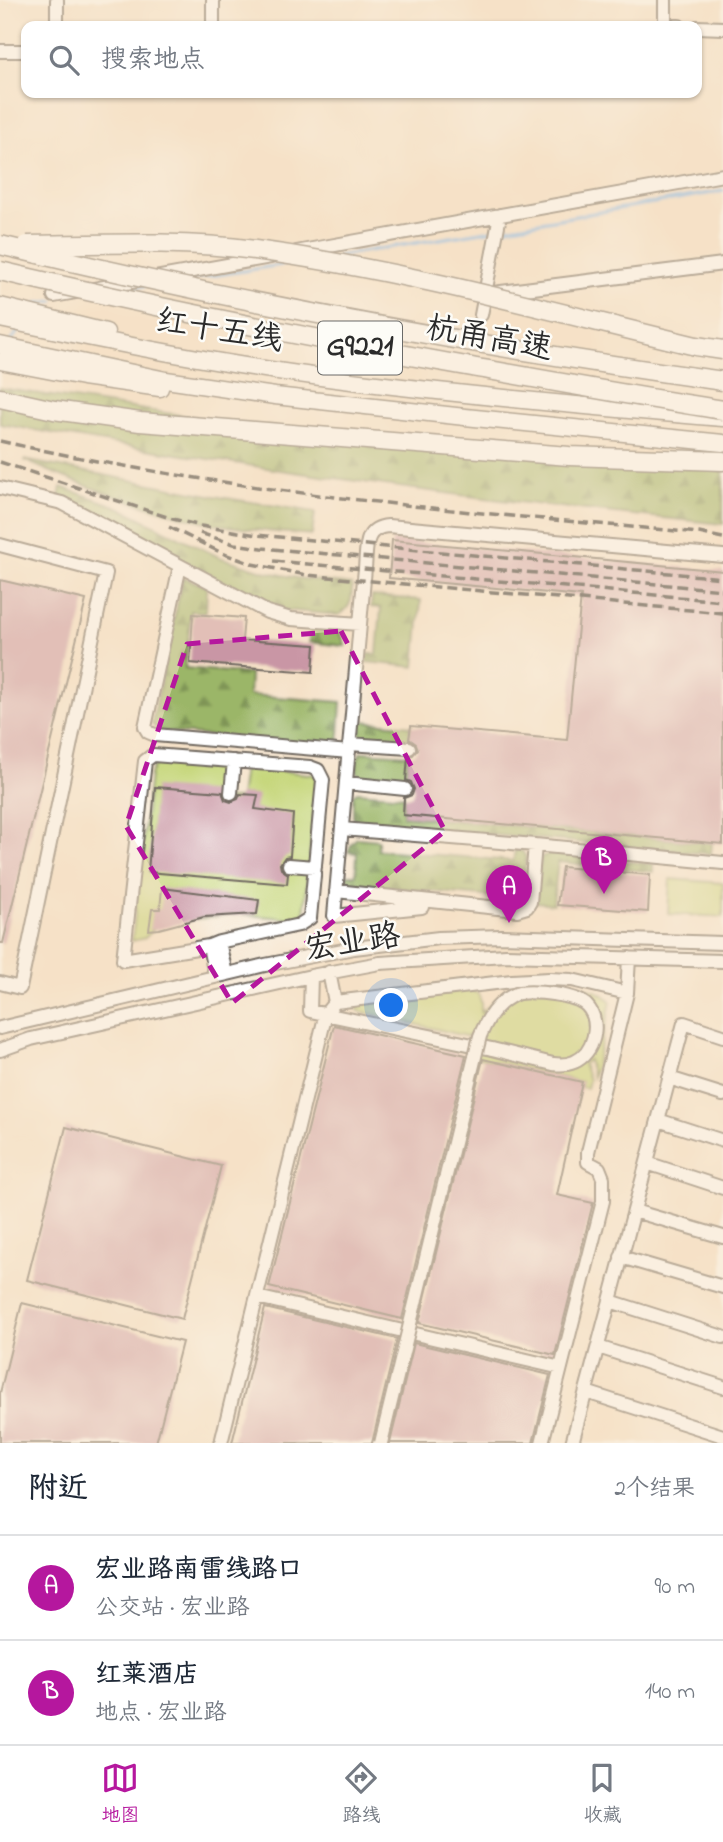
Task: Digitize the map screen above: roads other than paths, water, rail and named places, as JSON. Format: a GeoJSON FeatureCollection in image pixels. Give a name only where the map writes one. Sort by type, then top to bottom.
{"type":"FeatureCollection","features":[{"type":"Feature","properties":{"kind":"highway"},"geometry":{"type":"LineString","coordinates":[[0,245],[170,243],[253,250],[431,282],[696,346],[723,350]]}},
{"type":"Feature","properties":{"kind":"highway","name":"杭甬高速"},"geometry":{"type":"LineString","coordinates":[[0,245],[266,304],[566,358],[723,381]]}},
{"type":"Feature","properties":{"kind":"highway","name":"杭甬高速"},"geometry":{"type":"LineString","coordinates":[[0,271],[187,313],[364,348],[723,410]]}},
{"type":"Feature","properties":{"kind":"highway"},"geometry":{"type":"LineString","coordinates":[[0,398],[54,410],[140,422],[569,456],[723,461]]}},
{"type":"Feature","properties":{"kind":"main road","name":"红十五线"},"geometry":{"type":"LineString","coordinates":[[7,314],[224,363],[328,378],[723,418]]}},
{"type":"Feature","properties":{"kind":"main road","name":"红十五线"},"geometry":{"type":"LineString","coordinates":[[0,345],[166,380],[271,395],[723,443]]}},
{"type":"Feature","properties":{"kind":"main road"},"geometry":{"type":"LineString","coordinates":[[0,361],[178,391],[271,395]]}},
{"type":"Feature","properties":{"kind":"street"},"geometry":{"type":"LineString","coordinates":[[57,0],[57,21]]}},
{"type":"Feature","properties":{"kind":"street"},"geometry":{"type":"LineString","coordinates":[[213,0],[213,21]]}},
{"type":"Feature","properties":{"kind":"street"},"geometry":{"type":"LineString","coordinates":[[665,0],[665,21]]}},
{"type":"Feature","properties":{"kind":"street"},"geometry":{"type":"LineString","coordinates":[[702,27],[723,27]]}},
{"type":"Feature","properties":{"kind":"street"},"geometry":{"type":"LineString","coordinates":[[0,51],[21,51]]}},
{"type":"Feature","properties":{"kind":"street"},"geometry":{"type":"LineString","coordinates":[[54,296],[499,218],[723,175]]}},
{"type":"Feature","properties":{"kind":"street"},"geometry":{"type":"LineString","coordinates":[[481,315],[499,218]]}},
{"type":"Feature","properties":{"kind":"street"},"geometry":{"type":"LineString","coordinates":[[485,294],[723,264]]}},
{"type":"Feature","properties":{"kind":"street"},"geometry":{"type":"LineString","coordinates":[[0,488],[62,503],[280,617],[360,624]]}},
{"type":"Feature","properties":{"kind":"street"},"geometry":{"type":"LineString","coordinates":[[422,900],[422,907],[334,916],[360,624],[369,535],[373,530],[388,526],[723,556]]}},
{"type":"Feature","properties":{"kind":"street"},"geometry":{"type":"LineString","coordinates":[[0,545],[106,573],[20,988],[0,983]]}},
{"type":"Feature","properties":{"kind":"street"},"geometry":{"type":"LineString","coordinates":[[180,566],[145,727],[148,732],[156,735],[349,748],[409,748]]}},
{"type":"Feature","properties":{"kind":"street"},"geometry":{"type":"LineString","coordinates":[[153,755],[234,761],[310,766],[318,770],[323,780],[310,918],[299,925],[123,960],[145,761],[153,755]]}},
{"type":"Feature","properties":{"kind":"street"},"geometry":{"type":"LineString","coordinates":[[231,793],[234,761]]}},
{"type":"Feature","properties":{"kind":"street"},"geometry":{"type":"LineString","coordinates":[[346,783],[405,789]]}},
{"type":"Feature","properties":{"kind":"street"},"geometry":{"type":"LineString","coordinates":[[342,830],[723,863]]}},
{"type":"Feature","properties":{"kind":"street"},"geometry":{"type":"LineString","coordinates":[[336,891],[517,910],[527,907],[531,895],[535,845]]}},
{"type":"Feature","properties":{"kind":"street"},"geometry":{"type":"LineString","coordinates":[[289,864],[315,867]]}},
{"type":"Feature","properties":{"kind":"street","name":"宏业路"},"geometry":{"type":"LineString","coordinates":[[0,1028],[221,975],[354,948],[439,938],[502,936],[723,943]]}},
{"type":"Feature","properties":{"kind":"street"},"geometry":{"type":"LineString","coordinates":[[214,944],[221,975]]}},
{"type":"Feature","properties":{"kind":"street","name":"宏业路"},"geometry":{"type":"LineString","coordinates":[[0,1050],[31,1039],[328,972],[380,963],[506,955],[723,961]]}},
{"type":"Feature","properties":{"kind":"street"},"geometry":{"type":"LineString","coordinates":[[542,1443],[603,1201],[603,1178],[599,1168],[588,1162],[588,1153],[626,993],[629,958]]}},
{"type":"Feature","properties":{"kind":"street"},"geometry":{"type":"LineString","coordinates":[[328,972],[335,1002]]}},
{"type":"Feature","properties":{"kind":"street"},"geometry":{"type":"LineString","coordinates":[[311,976],[310,1011],[326,1013],[492,1049],[553,1064],[575,1062],[583,1056],[590,1047],[595,1027],[592,1013],[586,1004],[565,995],[518,993],[505,1000],[486,1020],[481,1036],[381,1443]]}},
{"type":"Feature","properties":{"kind":"street"},"geometry":{"type":"LineString","coordinates":[[221,1443],[326,1013],[335,1002],[549,979],[572,980],[626,993]]}},
{"type":"Feature","properties":{"kind":"street"},"geometry":{"type":"LineString","coordinates":[[575,1442],[684,1023],[723,1036]]}},
{"type":"Feature","properties":{"kind":"street"},"geometry":{"type":"LineString","coordinates":[[669,1078],[723,1095]]}},
{"type":"Feature","properties":{"kind":"street"},"geometry":{"type":"LineString","coordinates":[[658,1120],[723,1141]]}},
{"type":"Feature","properties":{"kind":"street"},"geometry":{"type":"LineString","coordinates":[[647,1163],[723,1188]]}},
{"type":"Feature","properties":{"kind":"street"},"geometry":{"type":"LineString","coordinates":[[634,1211],[723,1237]]}},
{"type":"Feature","properties":{"kind":"street"},"geometry":{"type":"LineString","coordinates":[[621,1258],[723,1287]]}},
{"type":"Feature","properties":{"kind":"street"},"geometry":{"type":"LineString","coordinates":[[257,1297],[561,1368]]}},
{"type":"Feature","properties":{"kind":"street"},"geometry":{"type":"LineString","coordinates":[[610,1301],[723,1337]]}},
{"type":"Feature","properties":{"kind":"street"},"geometry":{"type":"LineString","coordinates":[[598,1347],[723,1387]]}},
{"type":"Feature","properties":{"kind":"street"},"geometry":{"type":"LineString","coordinates":[[586,1392],[723,1436]]}},
{"type":"Feature","properties":{"kind":"waterway"},"geometry":{"type":"LineString","coordinates":[[500,229],[723,191]]}},
{"type":"Feature","properties":{"kind":"waterway"},"geometry":{"type":"LineString","coordinates":[[338,256],[493,230]]}},
{"type":"Feature","properties":{"kind":"waterway"},"geometry":{"type":"LineString","coordinates":[[186,280],[293,263]]}},
{"type":"Feature","properties":{"kind":"waterway"},"geometry":{"type":"LineString","coordinates":[[124,290],[144,286]]}},
{"type":"Feature","properties":{"kind":"waterway"},"geometry":{"type":"LineString","coordinates":[[34,309],[38,303],[54,301]]}},
{"type":"Feature","properties":{"kind":"waterway"},"geometry":{"type":"LineString","coordinates":[[9,344],[21,327]]}},
{"type":"Feature","properties":{"kind":"railway"},"geometry":{"type":"LineString","coordinates":[[0,441],[173,474],[348,499],[699,533],[723,538]]}},
{"type":"Feature","properties":{"kind":"railway"},"geometry":{"type":"LineString","coordinates":[[0,462],[173,519],[257,535],[723,578]]}},
{"type":"Feature","properties":{"kind":"railway"},"geometry":{"type":"LineString","coordinates":[[169,527],[222,553],[252,564],[306,575],[723,613]]}},
{"type":"Feature","properties":{"kind":"railway"},"geometry":{"type":"LineString","coordinates":[[200,533],[234,544],[262,548],[723,590]]}},
{"type":"Feature","properties":{"kind":"railway"},"geometry":{"type":"LineString","coordinates":[[274,561],[723,601]]}},
{"type":"Feature","properties":{"kind":"place","name":"红莱酒店"},"geometry":{"type":"Point","coordinates":[604,894]}},
{"type":"Feature","properties":{"kind":"place","name":"宏业路南雷线路口"},"geometry":{"type":"Point","coordinates":[509,923]}}]}
